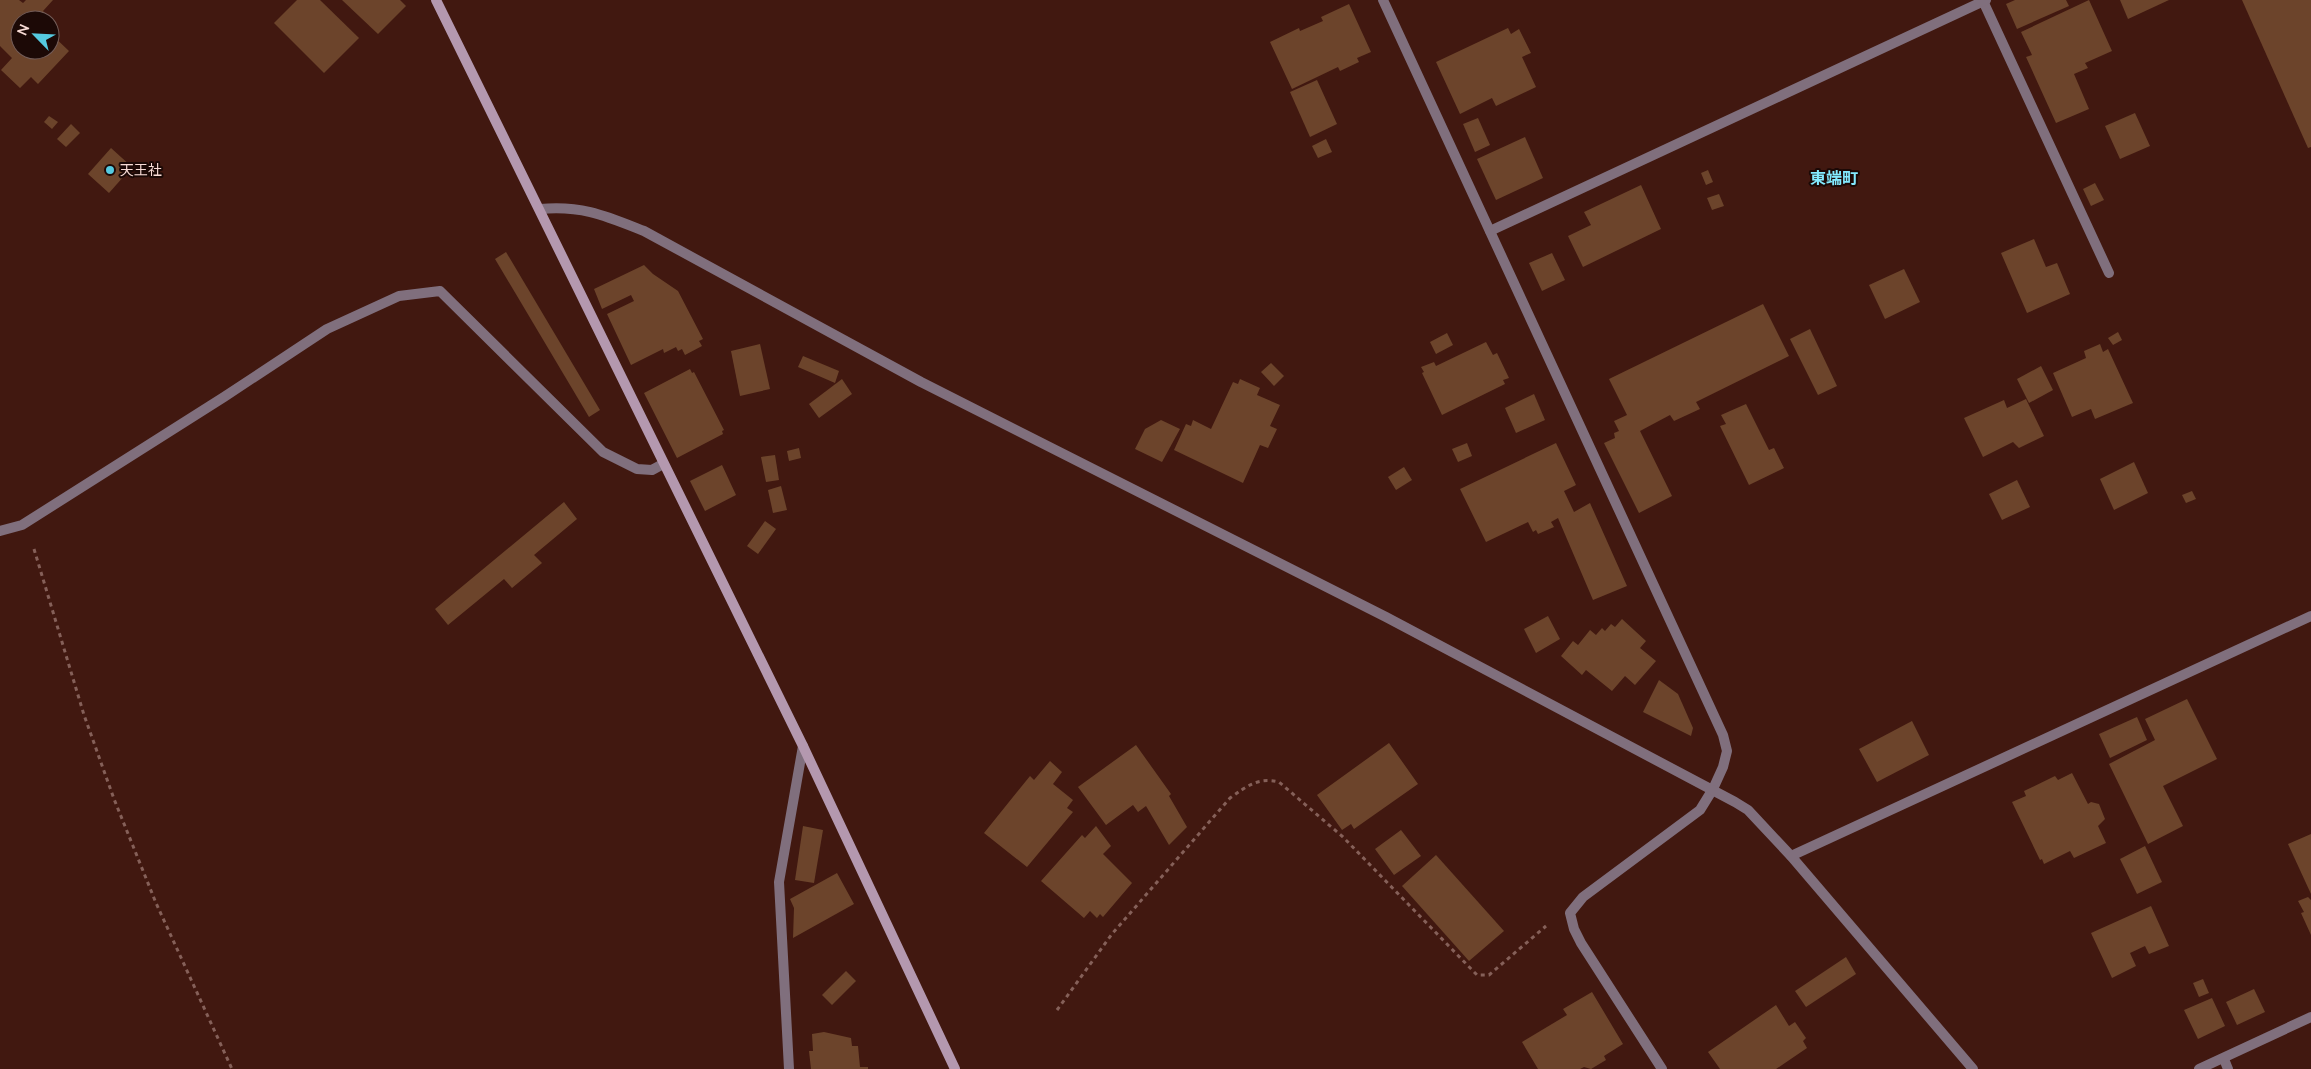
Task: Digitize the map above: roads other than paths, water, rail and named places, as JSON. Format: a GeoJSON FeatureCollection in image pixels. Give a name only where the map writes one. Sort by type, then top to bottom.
{"type":"FeatureCollection","features":[{"type":"Feature","properties":{"kind":"street"},"geometry":{"type":"LineString","coordinates":[[436,0],[803,746],[955,1069]]}},
{"type":"Feature","properties":{"kind":"street"},"geometry":{"type":"LineString","coordinates":[[1383,0],[1724,735],[1727,751],[1724,766],[1714,789],[1700,810],[1583,897],[1570,913],[1581,943],[1662,1069]]}},
{"type":"Feature","properties":{"kind":"street"},"geometry":{"type":"LineString","coordinates":[[1490,231],[1985,1],[2109,273]]}},
{"type":"Feature","properties":{"kind":"street"},"geometry":{"type":"LineString","coordinates":[[540,209],[567,206],[603,215],[644,231],[921,382],[1386,617],[1714,789],[1748,810],[1791,856],[1973,1069]]}},
{"type":"Feature","properties":{"kind":"street"},"geometry":{"type":"LineString","coordinates":[[0,531],[22,526],[327,329],[399,296],[440,291],[603,452],[616,460],[638,469],[652,470],[663,464]]}},
{"type":"Feature","properties":{"kind":"street"},"geometry":{"type":"LineString","coordinates":[[1791,856],[2311,616]]}},
{"type":"Feature","properties":{"kind":"street"},"geometry":{"type":"LineString","coordinates":[[789,1069],[779,882],[803,746]]}},
{"type":"Feature","properties":{"kind":"street"},"geometry":{"type":"LineString","coordinates":[[2199,1069],[2226,1064],[2311,1017]]}},
{"type":"Feature","properties":{"kind":"place","name":"天王社"},"geometry":{"type":"Point","coordinates":[110,170]}},
{"type":"Feature","properties":{"kind":"district","name":"東端町"},"geometry":{"type":"Point","coordinates":[1834,178]}}]}
